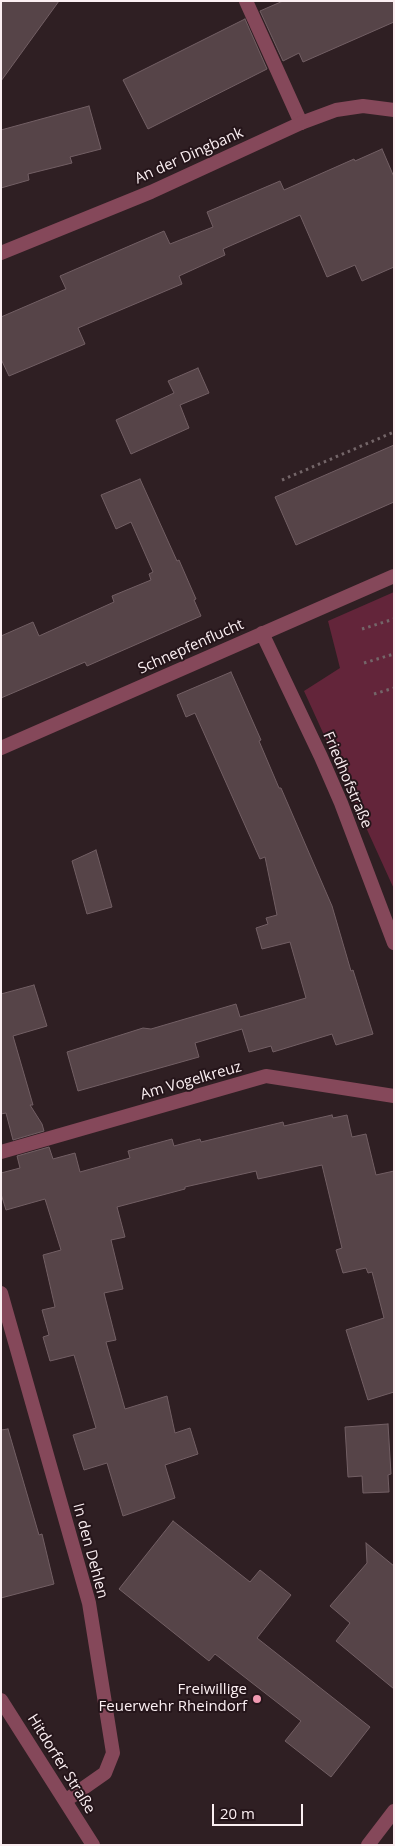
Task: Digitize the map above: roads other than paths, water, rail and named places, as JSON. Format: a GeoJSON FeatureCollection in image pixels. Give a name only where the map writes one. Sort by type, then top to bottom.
{"type":"FeatureCollection","features":[{"type":"Feature","properties":{"kind":"street"},"geometry":{"type":"LineString","coordinates":[[246,1],[301,123]]}},
{"type":"Feature","properties":{"kind":"street","name":"An der Dingbank"},"geometry":{"type":"LineString","coordinates":[[1,253],[151,192],[301,123],[336,110],[363,106],[394,110]]}},
{"type":"Feature","properties":{"kind":"street","name":"Schnepfenflucht"},"geometry":{"type":"LineString","coordinates":[[1,748],[394,576]]}},
{"type":"Feature","properties":{"kind":"street","name":"Friedhofstraße"},"geometry":{"type":"LineString","coordinates":[[262,633],[338,796],[394,943]]}},
{"type":"Feature","properties":{"kind":"street","name":"Am Vogelkreuz"},"geometry":{"type":"LineString","coordinates":[[1,1152],[266,1076],[394,1096]]}},
{"type":"Feature","properties":{"kind":"street","name":"In den Dehlen"},"geometry":{"type":"LineString","coordinates":[[1,1293],[88,1603],[113,1753],[106,1773],[65,1801]]}},
{"type":"Feature","properties":{"kind":"street","name":"Hitdorfer Straße"},"geometry":{"type":"LineString","coordinates":[[1,1700],[93,1845]]}},
{"type":"Feature","properties":{"kind":"street"},"geometry":{"type":"LineString","coordinates":[[368,1845],[394,1811]]}},
{"type":"Feature","properties":{"kind":"place","name":"Freiwillige Feuerwehr Rheindorf"},"geometry":{"type":"Point","coordinates":[257,1699]}}]}
